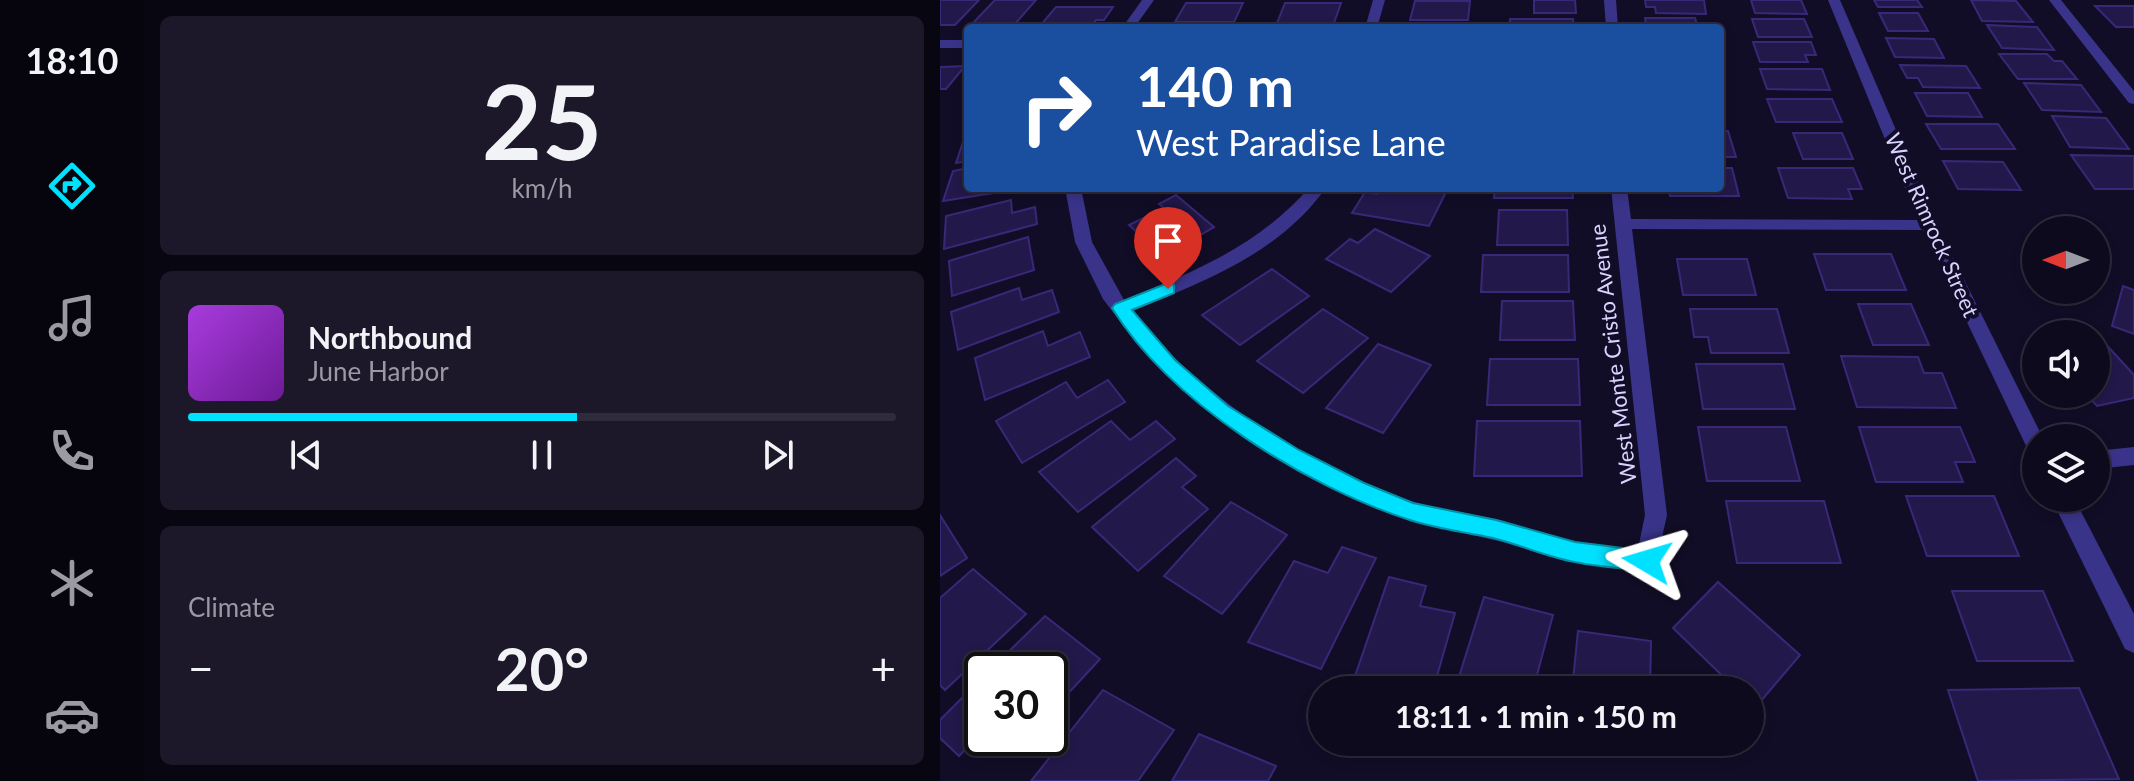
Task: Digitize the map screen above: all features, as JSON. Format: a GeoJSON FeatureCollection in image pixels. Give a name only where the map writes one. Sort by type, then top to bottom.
{"type":"FeatureCollection","features":[{"type":"Feature","properties":{"kind":"street"},"geometry":{"type":"LineString","coordinates":[[1131,24],[1148,0]]}},
{"type":"Feature","properties":{"kind":"street"},"geometry":{"type":"LineString","coordinates":[[1372,24],[1379,0]]}},
{"type":"Feature","properties":{"kind":"street"},"geometry":{"type":"LineString","coordinates":[[1610,0],[1612,24]]}},
{"type":"Feature","properties":{"kind":"street","name":"West Rimrock Street"},"geometry":{"type":"LineString","coordinates":[[1834,0],[1929,225],[2025,424]]}},
{"type":"Feature","properties":{"kind":"street"},"geometry":{"type":"LineString","coordinates":[[2055,0],[2134,100]]}},
{"type":"Feature","properties":{"kind":"street"},"geometry":{"type":"LineString","coordinates":[[940,44],[964,44]]}},
{"type":"Feature","properties":{"kind":"street"},"geometry":{"type":"LineString","coordinates":[[1073,192],[1074,210],[1086,255],[1121,308],[1191,280],[1246,253],[1292,217],[1314,192]]}},
{"type":"Feature","properties":{"kind":"street","name":"West Monte Cristo Avenue"},"geometry":{"type":"LineString","coordinates":[[1121,308],[1169,365],[1221,412],[1292,456],[1357,490],[1412,512],[1496,529],[1575,552],[1647,561],[1656,515],[1619,192]]}},
{"type":"Feature","properties":{"kind":"street"},"geometry":{"type":"LineString","coordinates":[[1622,224],[1929,225]]}},
{"type":"Feature","properties":{"kind":"street"},"geometry":{"type":"LineString","coordinates":[[2110,459],[2134,456]]}},
{"type":"Feature","properties":{"kind":"street"},"geometry":{"type":"LineString","coordinates":[[2069,512],[2134,640]]}},
{"type":"Feature","properties":{"kind":"building"},"geometry":{"type":"Polygon","coordinates":[[[940,0],[979,0],[955,25],[940,25],[940,0]]]}},
{"type":"Feature","properties":{"kind":"building"},"geometry":{"type":"Polygon","coordinates":[[[995,0],[1036,0],[1015,24],[972,24],[995,0]]]}},
{"type":"Feature","properties":{"kind":"building"},"geometry":{"type":"Polygon","coordinates":[[[1534,0],[1575,0],[1576,13],[1534,13],[1534,0]]]}},
{"type":"Feature","properties":{"kind":"building"},"geometry":{"type":"Polygon","coordinates":[[[1645,0],[1704,0],[1706,14],[1656,13],[1655,7],[1646,7],[1645,0]]]}},
{"type":"Feature","properties":{"kind":"building"},"geometry":{"type":"Polygon","coordinates":[[[1751,0],[1801,0],[1807,14],[1755,13],[1751,0]]]}},
{"type":"Feature","properties":{"kind":"building"},"geometry":{"type":"Polygon","coordinates":[[[1874,0],[1917,0],[1922,7],[1878,7],[1874,0]]]}},
{"type":"Feature","properties":{"kind":"building"},"geometry":{"type":"Polygon","coordinates":[[[1971,0],[2016,1],[2033,22],[1982,21],[1971,0]]]}},
{"type":"Feature","properties":{"kind":"building"},"geometry":{"type":"Polygon","coordinates":[[[1415,1],[1470,1],[1468,20],[1410,20],[1415,1]]]}},
{"type":"Feature","properties":{"kind":"building"},"geometry":{"type":"Polygon","coordinates":[[[1186,3],[1243,3],[1234,22],[1175,22],[1186,3]]]}},
{"type":"Feature","properties":{"kind":"building"},"geometry":{"type":"Polygon","coordinates":[[[1285,3],[1341,3],[1334,23],[1277,23],[1285,3]]]}},
{"type":"Feature","properties":{"kind":"building"},"geometry":{"type":"Polygon","coordinates":[[[2095,6],[2134,6],[2134,27],[2116,27],[2095,6]]]}},
{"type":"Feature","properties":{"kind":"building"},"geometry":{"type":"Polygon","coordinates":[[[1056,7],[1113,7],[1104,20],[1096,20],[1093,24],[1042,24],[1056,7]]]}},
{"type":"Feature","properties":{"kind":"building"},"geometry":{"type":"Polygon","coordinates":[[[1879,13],[1918,13],[1928,31],[1888,31],[1879,13]]]}},
{"type":"Feature","properties":{"kind":"building"},"geometry":{"type":"Polygon","coordinates":[[[1645,18],[1695,18],[1697,24],[1646,24],[1645,18]]]}},
{"type":"Feature","properties":{"kind":"building"},"geometry":{"type":"Polygon","coordinates":[[[1510,19],[1573,19],[1574,24],[1510,24],[1510,19]]]}},
{"type":"Feature","properties":{"kind":"building"},"geometry":{"type":"Polygon","coordinates":[[[1752,19],[1804,19],[1812,37],[1758,37],[1752,19]]]}},
{"type":"Feature","properties":{"kind":"building"},"geometry":{"type":"Polygon","coordinates":[[[1407,23],[1467,23],[1467,24],[1407,23]]]}},
{"type":"Feature","properties":{"kind":"building"},"geometry":{"type":"Polygon","coordinates":[[[1987,25],[2037,27],[2054,50],[2002,48],[1987,25]]]}},
{"type":"Feature","properties":{"kind":"building"},"geometry":{"type":"Polygon","coordinates":[[[1886,38],[1934,39],[1944,58],[1895,57],[1886,38]]]}},
{"type":"Feature","properties":{"kind":"building"},"geometry":{"type":"Polygon","coordinates":[[[1753,42],[1811,42],[1816,55],[1805,55],[1808,62],[1760,62],[1753,42]]]}},
{"type":"Feature","properties":{"kind":"building"},"geometry":{"type":"Polygon","coordinates":[[[1999,54],[2047,54],[2054,61],[2062,61],[2077,79],[2018,79],[1999,54]]]}},
{"type":"Feature","properties":{"kind":"building"},"geometry":{"type":"Polygon","coordinates":[[[1900,65],[1966,66],[1980,88],[1923,87],[1918,78],[1907,78],[1900,65]]]}},
{"type":"Feature","properties":{"kind":"building"},"geometry":{"type":"Polygon","coordinates":[[[964,66],[946,89],[940,89],[940,67],[964,66]]]}},
{"type":"Feature","properties":{"kind":"building"},"geometry":{"type":"Polygon","coordinates":[[[1760,69],[1822,69],[1830,90],[1767,89],[1760,69]]]}},
{"type":"Feature","properties":{"kind":"building"},"geometry":{"type":"Polygon","coordinates":[[[2024,83],[2081,85],[2101,112],[2042,110],[2024,83]]]}},
{"type":"Feature","properties":{"kind":"building"},"geometry":{"type":"Polygon","coordinates":[[[1915,93],[1968,93],[1982,117],[1927,116],[1915,93]]]}},
{"type":"Feature","properties":{"kind":"building"},"geometry":{"type":"Polygon","coordinates":[[[1767,99],[1832,99],[1842,122],[1776,122],[1767,99]]]}},
{"type":"Feature","properties":{"kind":"building"},"geometry":{"type":"Polygon","coordinates":[[[2052,116],[2106,118],[2129,149],[2070,147],[2052,116]]]}},
{"type":"Feature","properties":{"kind":"building"},"geometry":{"type":"Polygon","coordinates":[[[1926,124],[1998,124],[2015,149],[1941,149],[1926,124]]]}},
{"type":"Feature","properties":{"kind":"building"},"geometry":{"type":"Polygon","coordinates":[[[1724,131],[1728,131],[1736,157],[1724,157],[1724,131]]]}},
{"type":"Feature","properties":{"kind":"building"},"geometry":{"type":"Polygon","coordinates":[[[1793,133],[1842,133],[1853,159],[1803,159],[1793,133]]]}},
{"type":"Feature","properties":{"kind":"building"},"geometry":{"type":"Polygon","coordinates":[[[964,139],[964,162],[956,163],[964,139]]]}},
{"type":"Feature","properties":{"kind":"building"},"geometry":{"type":"Polygon","coordinates":[[[2071,155],[2134,156],[2134,189],[2095,189],[2071,155]]]}},
{"type":"Feature","properties":{"kind":"building"},"geometry":{"type":"Polygon","coordinates":[[[1943,161],[2003,162],[2021,190],[1958,189],[1943,161]]]}},
{"type":"Feature","properties":{"kind":"building"},"geometry":{"type":"Polygon","coordinates":[[[1724,168],[1732,168],[1739,196],[1670,196],[1669,192],[1724,192],[1724,168]]]}},
{"type":"Feature","properties":{"kind":"building"},"geometry":{"type":"Polygon","coordinates":[[[1778,168],[1853,168],[1862,189],[1848,189],[1852,199],[1788,198],[1778,168]]]}},
{"type":"Feature","properties":{"kind":"building"},"geometry":{"type":"Polygon","coordinates":[[[964,169],[964,192],[993,193],[943,201],[953,171],[964,169]]]}},
{"type":"Feature","properties":{"kind":"building"},"geometry":{"type":"Polygon","coordinates":[[[1365,192],[1446,192],[1429,226],[1352,213],[1365,192]]]}},
{"type":"Feature","properties":{"kind":"building"},"geometry":{"type":"Polygon","coordinates":[[[1495,192],[1572,192],[1573,198],[1494,198],[1495,192]]]}},
{"type":"Feature","properties":{"kind":"building"},"geometry":{"type":"Polygon","coordinates":[[[1176,195],[1214,227],[1183,245],[1173,236],[1153,247],[1129,225],[1164,208],[1159,204],[1176,195]]]}},
{"type":"Feature","properties":{"kind":"building"},"geometry":{"type":"Polygon","coordinates":[[[1011,200],[1012,213],[1035,207],[1037,224],[944,249],[946,216],[1011,200]]]}},
{"type":"Feature","properties":{"kind":"building"},"geometry":{"type":"Polygon","coordinates":[[[1499,210],[1567,210],[1568,245],[1497,245],[1499,210]]]}},
{"type":"Feature","properties":{"kind":"building"},"geometry":{"type":"Polygon","coordinates":[[[1375,229],[1430,256],[1391,292],[1326,259],[1350,239],[1358,243],[1375,229]]]}},
{"type":"Feature","properties":{"kind":"building"},"geometry":{"type":"Polygon","coordinates":[[[1028,237],[1034,270],[952,296],[949,261],[1028,237]]]}},
{"type":"Feature","properties":{"kind":"building"},"geometry":{"type":"Polygon","coordinates":[[[1814,254],[1891,254],[1906,290],[1826,290],[1814,254]]]}},
{"type":"Feature","properties":{"kind":"building"},"geometry":{"type":"Polygon","coordinates":[[[1483,255],[1568,255],[1569,292],[1481,292],[1483,255]]]}},
{"type":"Feature","properties":{"kind":"building"},"geometry":{"type":"Polygon","coordinates":[[[1677,259],[1747,259],[1756,295],[1683,295],[1677,259]]]}},
{"type":"Feature","properties":{"kind":"building"},"geometry":{"type":"Polygon","coordinates":[[[1272,269],[1309,296],[1240,345],[1202,315],[1272,269]]]}},
{"type":"Feature","properties":{"kind":"building"},"geometry":{"type":"Polygon","coordinates":[[[2123,286],[2134,290],[2134,334],[2112,326],[2123,286]]]}},
{"type":"Feature","properties":{"kind":"building"},"geometry":{"type":"Polygon","coordinates":[[[1019,288],[1022,300],[1052,290],[1059,312],[958,350],[951,312],[1019,288]]]}},
{"type":"Feature","properties":{"kind":"building"},"geometry":{"type":"Polygon","coordinates":[[[1502,301],[1573,301],[1575,340],[1500,340],[1502,301]]]}},
{"type":"Feature","properties":{"kind":"building"},"geometry":{"type":"Polygon","coordinates":[[[1858,304],[1911,304],[1929,345],[1873,345],[1858,304]]]}},
{"type":"Feature","properties":{"kind":"building"},"geometry":{"type":"Polygon","coordinates":[[[1323,309],[1368,338],[1303,393],[1257,361],[1323,309]]]}},
{"type":"Feature","properties":{"kind":"building"},"geometry":{"type":"Polygon","coordinates":[[[1690,309],[1777,309],[1789,353],[1711,353],[1708,337],[1694,337],[1690,309]]]}},
{"type":"Feature","properties":{"kind":"building"},"geometry":{"type":"Polygon","coordinates":[[[1043,331],[1048,346],[1080,332],[1090,357],[985,400],[975,358],[1043,331]]]}},
{"type":"Feature","properties":{"kind":"building"},"geometry":{"type":"Polygon","coordinates":[[[1378,344],[1431,365],[1383,433],[1326,408],[1378,344]]]}},
{"type":"Feature","properties":{"kind":"building"},"geometry":{"type":"Polygon","coordinates":[[[2110,349],[2134,375],[2134,398],[2110,403],[2110,349]]]}},
{"type":"Feature","properties":{"kind":"building"},"geometry":{"type":"Polygon","coordinates":[[[1841,356],[1918,357],[1924,373],[1942,373],[1956,408],[1857,407],[1841,356]]]}},
{"type":"Feature","properties":{"kind":"building"},"geometry":{"type":"Polygon","coordinates":[[[1490,359],[1578,359],[1580,405],[1487,405],[1490,359]]]}},
{"type":"Feature","properties":{"kind":"building"},"geometry":{"type":"Polygon","coordinates":[[[1696,364],[1783,364],[1795,409],[1703,409],[1696,364]]]}},
{"type":"Feature","properties":{"kind":"building"},"geometry":{"type":"Polygon","coordinates":[[[1108,380],[1125,402],[1022,463],[996,421],[1066,382],[1077,398],[1108,380]]]}},
{"type":"Feature","properties":{"kind":"building"},"geometry":{"type":"Polygon","coordinates":[[[1111,421],[1130,440],[1156,421],[1175,439],[1078,512],[1039,472],[1111,421]]]}},
{"type":"Feature","properties":{"kind":"building"},"geometry":{"type":"Polygon","coordinates":[[[1477,421],[1580,421],[1582,476],[1474,476],[1477,421]]]}},
{"type":"Feature","properties":{"kind":"building"},"geometry":{"type":"Polygon","coordinates":[[[1698,427],[1786,427],[1800,481],[1707,481],[1698,427]]]}},
{"type":"Feature","properties":{"kind":"building"},"geometry":{"type":"Polygon","coordinates":[[[1859,427],[1960,427],[1975,462],[1955,462],[1963,482],[1876,482],[1859,427]]]}},
{"type":"Feature","properties":{"kind":"building"},"geometry":{"type":"Polygon","coordinates":[[[1176,458],[1196,476],[1182,487],[1208,509],[1138,571],[1092,527],[1176,458]]]}},
{"type":"Feature","properties":{"kind":"building"},"geometry":{"type":"Polygon","coordinates":[[[1906,496],[1994,496],[2019,556],[1927,556],[1906,496]]]}},
{"type":"Feature","properties":{"kind":"building"},"geometry":{"type":"Polygon","coordinates":[[[1726,501],[1824,501],[1841,563],[1737,563],[1726,501]]]}},
{"type":"Feature","properties":{"kind":"building"},"geometry":{"type":"Polygon","coordinates":[[[1231,502],[1287,535],[1222,614],[1164,576],[1231,502]]]}},
{"type":"Feature","properties":{"kind":"building"},"geometry":{"type":"Polygon","coordinates":[[[940,515],[967,558],[940,576],[940,515]]]}},
{"type":"Feature","properties":{"kind":"building"},"geometry":{"type":"Polygon","coordinates":[[[1342,547],[1376,558],[1321,669],[1248,642],[1294,561],[1328,573],[1342,547]]]}},
{"type":"Feature","properties":{"kind":"building"},"geometry":{"type":"Polygon","coordinates":[[[973,569],[1026,614],[986,652],[964,652],[964,672],[945,690],[940,685],[940,598],[973,569]]]}},
{"type":"Feature","properties":{"kind":"building"},"geometry":{"type":"Polygon","coordinates":[[[1389,577],[1426,586],[1420,606],[1455,613],[1437,676],[1355,676],[1389,577]]]}},
{"type":"Feature","properties":{"kind":"building"},"geometry":{"type":"Polygon","coordinates":[[[1718,582],[1800,655],[1764,697],[1764,676],[1723,676],[1673,628],[1718,582]]]}},
{"type":"Feature","properties":{"kind":"building"},"geometry":{"type":"Polygon","coordinates":[[[1952,591],[2043,591],[2073,661],[1977,661],[1952,591]]]}},
{"type":"Feature","properties":{"kind":"building"},"geometry":{"type":"Polygon","coordinates":[[[1484,597],[1553,615],[1537,676],[1459,676],[1484,597]]]}},
{"type":"Feature","properties":{"kind":"building"},"geometry":{"type":"Polygon","coordinates":[[[1045,616],[1100,659],[1068,694],[1068,652],[1008,652],[1045,616]]]}},
{"type":"Feature","properties":{"kind":"building"},"geometry":{"type":"Polygon","coordinates":[[[1578,631],[1651,641],[1650,676],[1573,676],[1578,631]]]}},
{"type":"Feature","properties":{"kind":"building"},"geometry":{"type":"Polygon","coordinates":[[[2079,688],[2119,779],[1978,781],[1948,690],[2079,688]]]}},
{"type":"Feature","properties":{"kind":"building"},"geometry":{"type":"Polygon","coordinates":[[[1103,690],[1174,730],[1138,781],[1031,781],[1051,756],[1068,756],[1068,734],[1103,690]]]}},
{"type":"Feature","properties":{"kind":"building"},"geometry":{"type":"Polygon","coordinates":[[[964,696],[964,751],[959,756],[940,738],[940,720],[964,696]]]}},
{"type":"Feature","properties":{"kind":"building"},"geometry":{"type":"Polygon","coordinates":[[[1199,734],[1276,766],[1268,781],[1172,781],[1199,734]]]}},
{"type":"Feature","properties":{"kind":"route"},"geometry":{"type":"LineString","coordinates":[[1168,289],[1121,308],[1169,365],[1221,412],[1292,456],[1357,490],[1412,512],[1496,529],[1575,552],[1647,561]]}}]}
